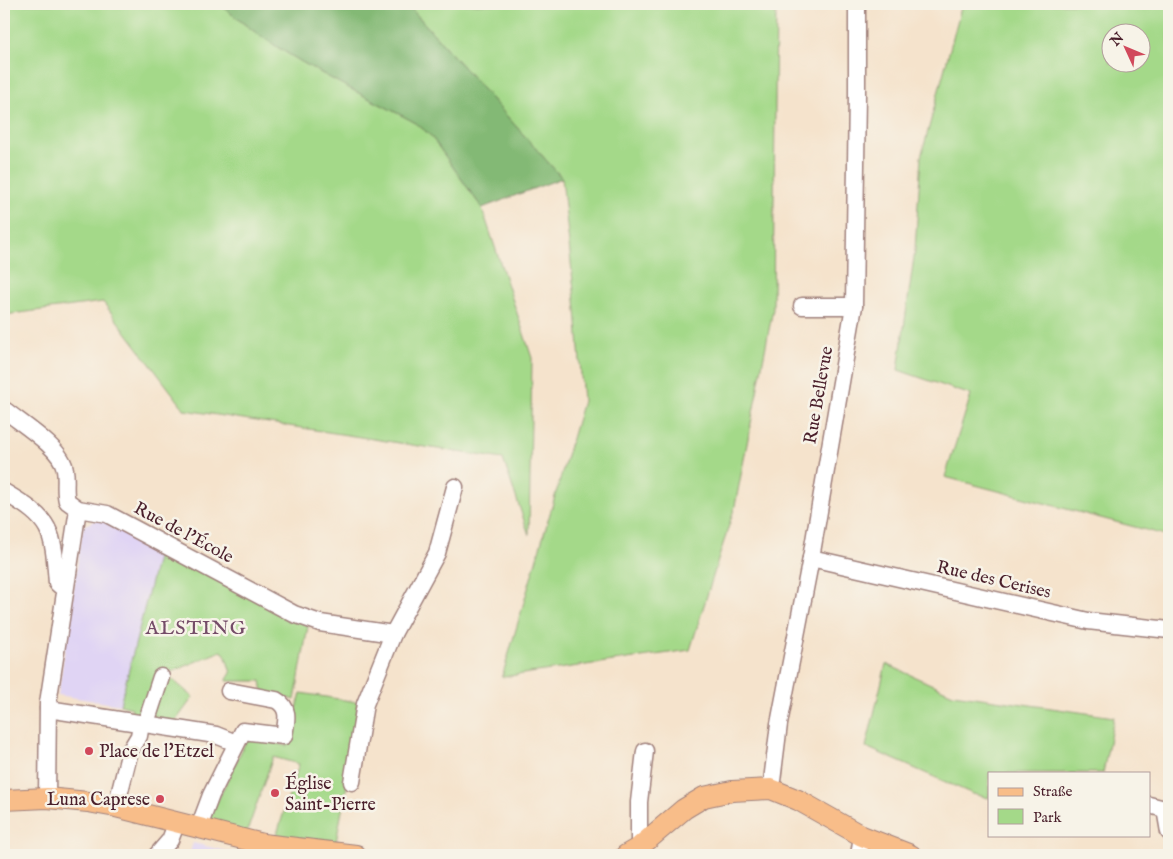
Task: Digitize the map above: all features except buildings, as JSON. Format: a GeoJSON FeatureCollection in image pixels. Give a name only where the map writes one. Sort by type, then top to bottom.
{"type":"FeatureCollection","features":[{"type":"Feature","properties":{"kind":"main road"},"geometry":{"type":"LineString","coordinates":[[632,851],[684,810],[704,797],[732,790],[771,789],[798,800],[860,846],[911,855]]}},
{"type":"Feature","properties":{"kind":"main road"},"geometry":{"type":"LineString","coordinates":[[4,800],[47,798],[116,807],[263,844],[356,855]]}},
{"type":"Feature","properties":{"kind":"street","name":"Rue Bellevue"},"geometry":{"type":"LineString","coordinates":[[771,789],[780,724],[811,558],[854,306],[857,4]]}},
{"type":"Feature","properties":{"kind":"street"},"geometry":{"type":"LineString","coordinates":[[802,306],[854,306]]}},
{"type":"Feature","properties":{"kind":"street"},"geometry":{"type":"LineString","coordinates":[[6,411],[60,455],[65,470],[64,490],[66,501],[78,509],[48,709],[47,798]]}},
{"type":"Feature","properties":{"kind":"street"},"geometry":{"type":"LineString","coordinates":[[352,782],[365,704],[393,634],[437,553],[455,487]]}},
{"type":"Feature","properties":{"kind":"street"},"geometry":{"type":"LineString","coordinates":[[4,492],[43,520],[54,543],[57,584],[65,590]]}},
{"type":"Feature","properties":{"kind":"street","name":"Rue de l'École"},"geometry":{"type":"LineString","coordinates":[[78,509],[106,514],[309,620],[393,634]]}},
{"type":"Feature","properties":{"kind":"street","name":"Rue des Cerises"},"geometry":{"type":"LineString","coordinates":[[811,558],[1088,621],[1169,630]]}},
{"type":"Feature","properties":{"kind":"street"},"geometry":{"type":"LineString","coordinates":[[116,807],[130,751],[139,736],[161,677]]}},
{"type":"Feature","properties":{"kind":"street"},"geometry":{"type":"LineString","coordinates":[[199,827],[243,731],[284,736],[287,714],[281,702],[229,691]]}},
{"type":"Feature","properties":{"kind":"street"},"geometry":{"type":"LineString","coordinates":[[48,709],[216,735],[236,743]]}},
{"type":"Feature","properties":{"kind":"street"},"geometry":{"type":"LineString","coordinates":[[632,851],[644,751]]}},
{"type":"Feature","properties":{"kind":"street"},"geometry":{"type":"LineString","coordinates":[[1150,805],[1165,809],[1169,832]]}},
{"type":"Feature","properties":{"kind":"street"},"geometry":{"type":"LineString","coordinates":[[157,855],[170,840],[177,822]]}},
{"type":"Feature","properties":{"kind":"shaded area"},"geometry":{"type":"Polygon","coordinates":[[[96,520],[108,521],[159,550],[120,705],[58,695],[83,526],[96,520]]]}},
{"type":"Feature","properties":{"kind":"shaded area"},"geometry":{"type":"Polygon","coordinates":[[[193,843],[243,855],[189,855],[193,843]]]}},
{"type":"Feature","properties":{"kind":"green space"},"geometry":{"type":"Polygon","coordinates":[[[4,4],[220,4],[289,55],[416,123],[431,136],[482,208],[532,358],[529,535],[503,459],[185,410],[103,302],[4,315],[4,4]]]}},
{"type":"Feature","properties":{"kind":"green space"},"geometry":{"type":"Polygon","coordinates":[[[220,4],[407,4],[562,178],[482,208],[431,136],[416,123],[289,55],[220,4]]]}},
{"type":"Feature","properties":{"kind":"green space"},"geometry":{"type":"Polygon","coordinates":[[[407,4],[776,4],[773,309],[735,506],[690,650],[502,677],[583,401],[576,310],[562,178],[407,4]]]}},
{"type":"Feature","properties":{"kind":"green space"},"geometry":{"type":"Polygon","coordinates":[[[962,4],[1169,4],[1169,536],[945,477],[971,395],[898,370],[915,250],[921,157],[962,4]]]}},
{"type":"Feature","properties":{"kind":"green space"},"geometry":{"type":"Polygon","coordinates":[[[159,550],[308,626],[295,700],[263,692],[261,681],[226,681],[231,673],[225,654],[221,651],[166,674],[193,697],[175,722],[130,715],[132,708],[120,705],[159,550]]]}},
{"type":"Feature","properties":{"kind":"green space"},"geometry":{"type":"Polygon","coordinates":[[[886,664],[953,694],[1114,717],[1103,772],[988,772],[988,798],[973,794],[866,747],[886,664]]]}},
{"type":"Feature","properties":{"kind":"green space"},"geometry":{"type":"Polygon","coordinates":[[[301,693],[357,702],[357,733],[336,842],[307,839],[304,842],[276,837],[299,764],[273,757],[247,832],[208,821],[248,737],[287,746],[301,693]]]}},
{"type":"Feature","properties":{"kind":"place","name":"Place de l'Etzel"},"geometry":{"type":"Point","coordinates":[89,751]}},
{"type":"Feature","properties":{"kind":"place","name":"Église Saint-Pierre"},"geometry":{"type":"Point","coordinates":[275,793]}},
{"type":"Feature","properties":{"kind":"place","name":"Luna Caprese"},"geometry":{"type":"Point","coordinates":[160,799]}},
{"type":"Feature","properties":{"kind":"district","name":"ALSTING"},"geometry":{"type":"Point","coordinates":[196,627]}}]}
